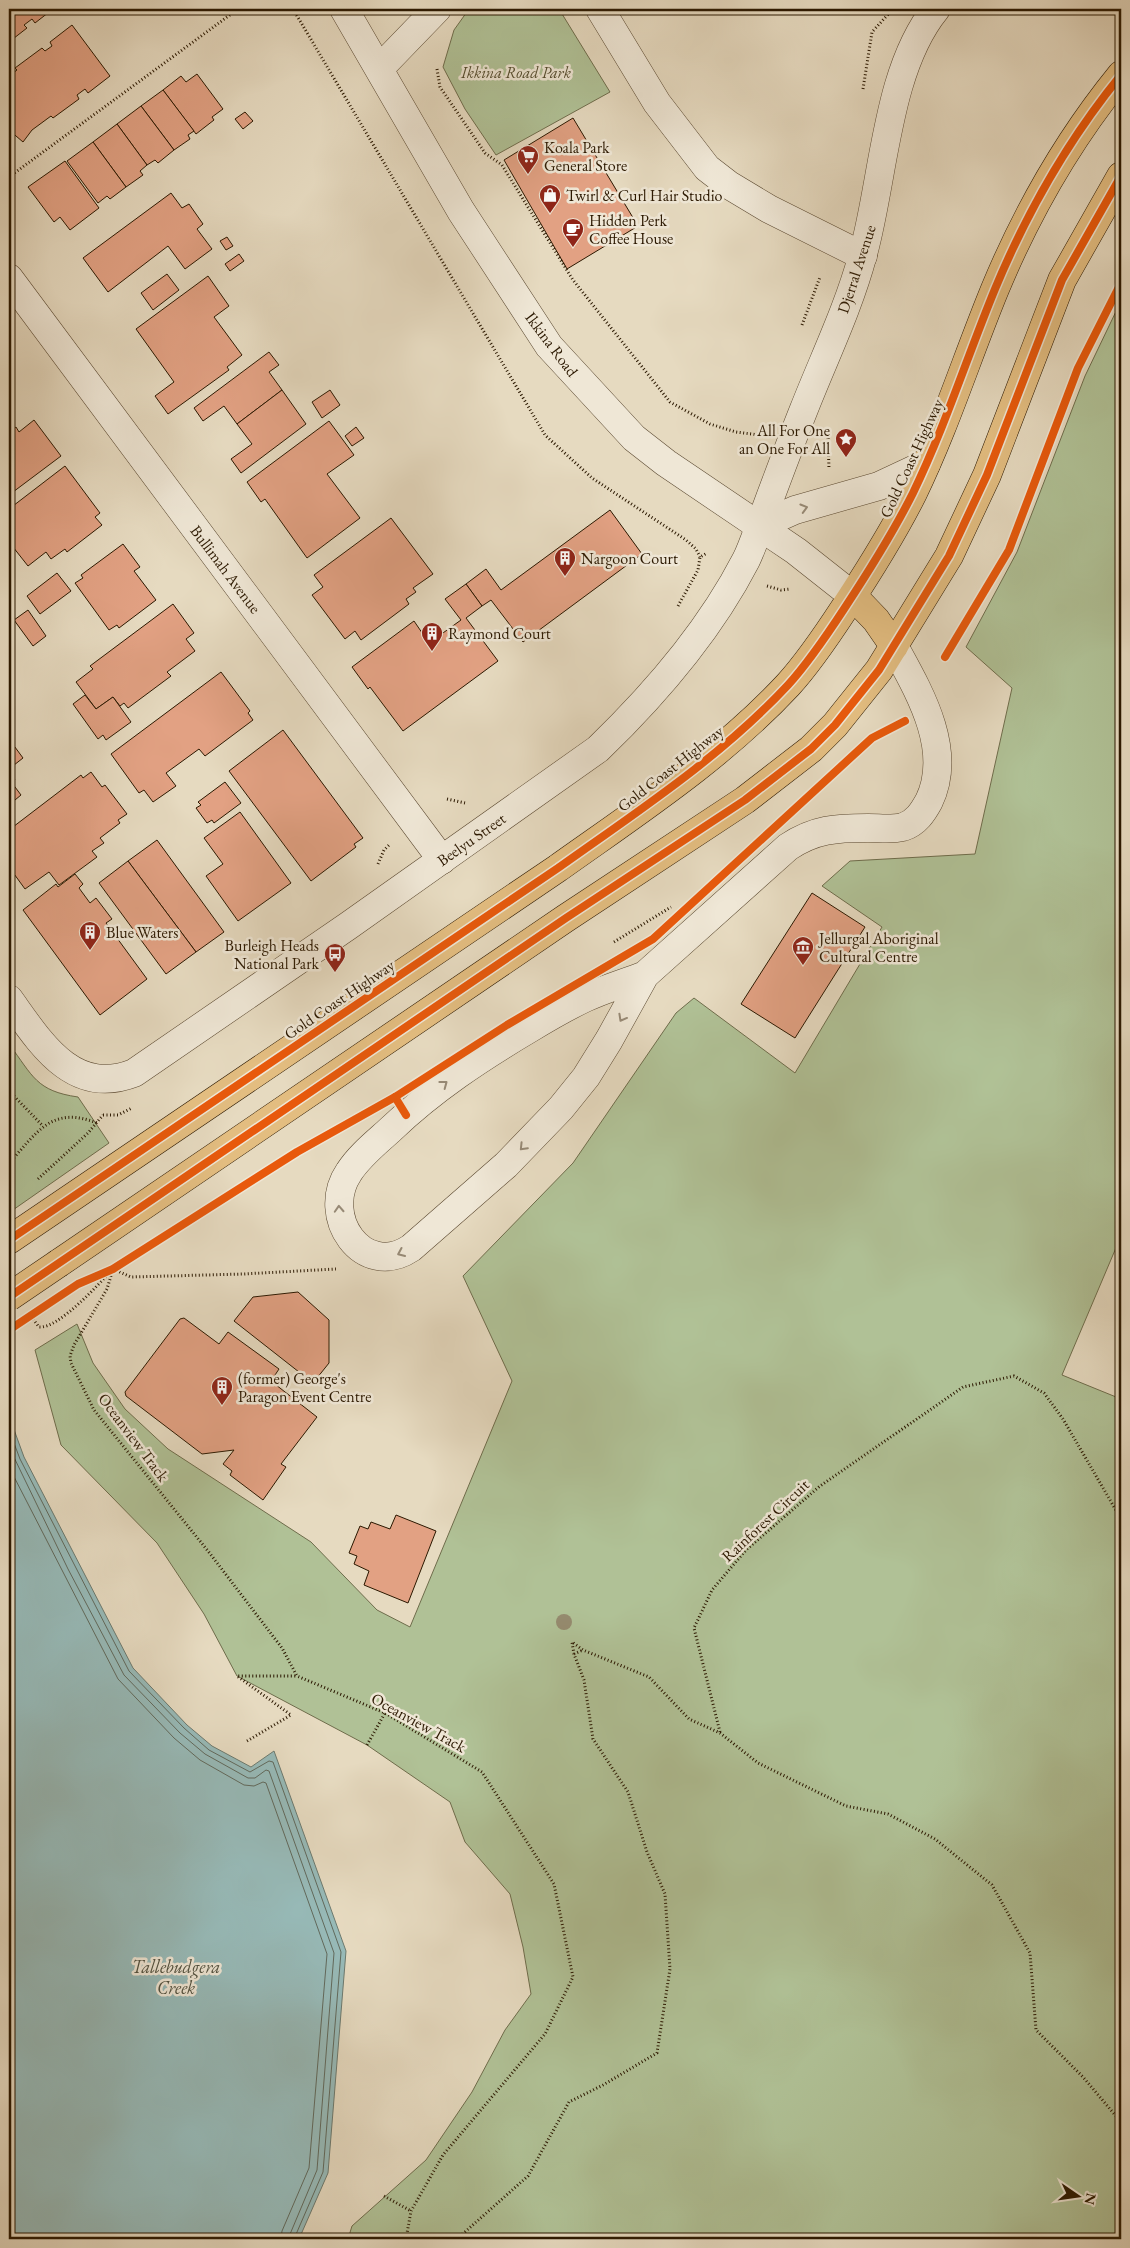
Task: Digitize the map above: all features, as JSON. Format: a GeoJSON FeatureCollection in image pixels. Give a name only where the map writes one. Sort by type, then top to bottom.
{"type":"FeatureCollection","features":[{"type":"Feature","properties":{"kind":"highway","name":"Gold Coast Highway"},"geometry":{"type":"LineString","coordinates":[[17,1234],[558,868],[696,770],[788,685],[853,596],[904,510],[926,464],[995,290],[1038,198],[1070,146],[1121,75]]}},
{"type":"Feature","properties":{"kind":"highway"},"geometry":{"type":"LineString","coordinates":[[9,1297],[774,778],[811,749],[835,725],[879,670],[930,588],[963,528],[987,475],[1062,280],[1121,176]]}},
{"type":"Feature","properties":{"kind":"highway"},"geometry":{"type":"LineString","coordinates":[[853,596],[876,620],[894,646]]}},
{"type":"Feature","properties":{"kind":"street","name":"Ikkina Road"},"geometry":{"type":"LineString","coordinates":[[344,9],[380,68],[461,211],[549,346],[634,438],[666,463],[816,566],[853,596]]}},
{"type":"Feature","properties":{"kind":"street"},"geometry":{"type":"LineString","coordinates":[[380,68],[437,9]]}},
{"type":"Feature","properties":{"kind":"street"},"geometry":{"type":"LineString","coordinates":[[600,9],[657,103],[707,168],[729,185],[769,209],[863,256]]}},
{"type":"Feature","properties":{"kind":"street","name":"Djerral Avenue"},"geometry":{"type":"LineString","coordinates":[[759,526],[863,256],[875,208],[899,88],[908,59],[920,33],[936,9]]}},
{"type":"Feature","properties":{"kind":"street","name":"Bullimah Avenue"},"geometry":{"type":"LineString","coordinates":[[9,278],[442,860]]}},
{"type":"Feature","properties":{"kind":"street"},"geometry":{"type":"LineString","coordinates":[[759,526],[795,510],[879,486],[926,464]]}},
{"type":"Feature","properties":{"kind":"street","name":"Beelyu Street"},"geometry":{"type":"LineString","coordinates":[[9,999],[38,1038],[63,1065],[89,1077],[113,1079],[144,1068],[598,749],[619,729],[680,661],[704,630],[747,559],[759,526]]}},
{"type":"Feature","properties":{"kind":"street"},"geometry":{"type":"LineString","coordinates":[[645,976],[585,997],[471,1064],[406,1114],[357,1161],[343,1183],[338,1209],[341,1223],[346,1233],[363,1249],[378,1256],[395,1256],[404,1253],[506,1165],[561,1108],[586,1077],[610,1040],[645,976],[752,877],[788,847],[803,837],[819,832],[840,828],[892,828],[905,826],[917,819],[925,809],[935,784],[937,768],[932,729],[921,696],[894,646]]}},
{"type":"Feature","properties":{"kind":"path"},"geometry":{"type":"LineString","coordinates":[[9,177],[238,9]]}},
{"type":"Feature","properties":{"kind":"path"},"geometry":{"type":"LineString","coordinates":[[293,9],[545,436],[592,478],[686,540],[696,549],[700,557],[698,570],[676,610]]}},
{"type":"Feature","properties":{"kind":"path"},"geometry":{"type":"LineString","coordinates":[[436,69],[440,87],[485,153],[502,164],[573,280],[670,402],[710,424],[736,432],[760,435]]}},
{"type":"Feature","properties":{"kind":"path"},"geometry":{"type":"LineString","coordinates":[[700,557],[707,553]]}},
{"type":"Feature","properties":{"kind":"path"},"geometry":{"type":"LineString","coordinates":[[767,586],[781,590],[790,589]]}},
{"type":"Feature","properties":{"kind":"path"},"geometry":{"type":"LineString","coordinates":[[447,799],[466,804],[473,801]]}},
{"type":"Feature","properties":{"kind":"path"},"geometry":{"type":"LineString","coordinates":[[614,942],[677,903]]}},
{"type":"Feature","properties":{"kind":"path"},"geometry":{"type":"LineString","coordinates":[[9,1091],[43,1126]]}},
{"type":"Feature","properties":{"kind":"path"},"geometry":{"type":"LineString","coordinates":[[37,1180],[97,1123],[105,1107]]}},
{"type":"Feature","properties":{"kind":"path"},"geometry":{"type":"LineString","coordinates":[[9,1163],[43,1126],[58,1118],[78,1116],[97,1123]]}},
{"type":"Feature","properties":{"kind":"path"},"geometry":{"type":"LineString","coordinates":[[113,1269],[131,1277],[244,1274],[343,1268],[363,1249]]}},
{"type":"Feature","properties":{"kind":"path"},"geometry":{"type":"LineString","coordinates":[[96,1276],[122,1264]]}},
{"type":"Feature","properties":{"kind":"path"},"geometry":{"type":"LineString","coordinates":[[24,1320],[39,1310]]}},
{"type":"Feature","properties":{"kind":"path"},"geometry":{"type":"LineString","coordinates":[[457,2239],[528,2176],[568,2102],[603,2086],[658,2053],[670,1969],[665,1894],[647,1852],[628,1792],[594,1739],[584,1680],[574,1654],[572,1642],[583,1650],[649,1677],[689,1719],[720,1733],[758,1763],[846,1806],[888,1814],[935,1839],[992,1885],[1030,1954],[1036,2030],[1083,2077],[1121,2122]]}},
{"type":"Feature","properties":{"kind":"path"},"geometry":{"type":"LineString","coordinates":[[574,1654],[583,1650]]}},
{"type":"Feature","properties":{"kind":"path"},"geometry":{"type":"LineString","coordinates":[[247,1740],[291,1715],[237,1676],[297,1676]]}},
{"type":"Feature","properties":{"kind":"path"},"geometry":{"type":"LineString","coordinates":[[367,1745],[385,1713]]}},
{"type":"Feature","properties":{"kind":"path"},"geometry":{"type":"LineString","coordinates":[[384,2196],[412,2211]]}},
{"type":"Feature","properties":{"kind":"green space","name":"Ikkina Road Park"},"geometry":{"type":"Polygon","coordinates":[[[469,9],[559,9],[610,92],[496,155],[465,109],[443,67],[454,30],[469,9]]]}},
{"type":"Feature","properties":{"kind":"green space"},"geometry":{"type":"Polygon","coordinates":[[[1121,301],[1121,1236],[1062,1375],[1121,1399],[1121,2239],[348,2239],[352,2226],[426,2160],[472,2092],[505,2030],[531,1994],[523,1947],[510,1894],[465,1842],[450,1802],[367,1745],[237,1676],[204,1614],[157,1543],[61,1445],[35,1350],[77,1324],[93,1363],[125,1409],[168,1449],[311,1542],[377,1610],[410,1627],[512,1381],[463,1276],[573,1163],[676,1013],[694,998],[795,1073],[882,927],[822,886],[850,861],[975,854],[1012,688],[966,647],[1017,552],[1085,376],[1121,301]]]}},
{"type":"Feature","properties":{"kind":"green space"},"geometry":{"type":"Polygon","coordinates":[[[9,1044],[30,1073],[44,1086],[53,1091],[78,1097],[109,1143],[10,1212],[9,1044]]]}},
{"type":"Feature","properties":{"kind":"water","name":"Tallebudgera Creek"},"geometry":{"type":"Polygon","coordinates":[[[9,1416],[24,1457],[133,1668],[187,1725],[212,1746],[251,1767],[274,1751],[346,1951],[328,2173],[299,2239],[9,2239],[9,1416]]]}},
{"type":"Feature","properties":{"kind":"building"},"geometry":{"type":"Polygon","coordinates":[[[9,9],[53,9],[35,23],[32,19],[24,25],[27,28],[9,42],[9,9]]]}},
{"type":"Feature","properties":{"kind":"building"},"geometry":{"type":"Polygon","coordinates":[[[72,25],[110,76],[88,93],[85,89],[77,95],[79,99],[53,118],[51,116],[32,130],[23,142],[9,130],[9,76],[17,70],[15,68],[42,48],[45,51],[52,46],[50,42],[72,25]]]}},
{"type":"Feature","properties":{"kind":"building"},"geometry":{"type":"Polygon","coordinates":[[[197,74],[223,109],[212,117],[214,120],[196,134],[163,90],[181,76],[186,82],[197,74]]]}},
{"type":"Feature","properties":{"kind":"building"},"geometry":{"type":"Polygon","coordinates":[[[163,90],[194,131],[188,135],[190,139],[174,150],[141,106],[163,90]]]}},
{"type":"Feature","properties":{"kind":"building"},"geometry":{"type":"Polygon","coordinates":[[[141,106],[174,150],[158,163],[155,160],[147,165],[117,124],[141,106]]]}},
{"type":"Feature","properties":{"kind":"building"},"geometry":{"type":"Polygon","coordinates":[[[245,112],[253,121],[243,129],[235,119],[245,112]]]}},
{"type":"Feature","properties":{"kind":"building"},"geometry":{"type":"Polygon","coordinates":[[[573,118],[638,226],[567,269],[504,160],[573,118]]]}},
{"type":"Feature","properties":{"kind":"building"},"geometry":{"type":"Polygon","coordinates":[[[117,124],[147,165],[140,171],[143,175],[126,187],[93,142],[117,124]]]}},
{"type":"Feature","properties":{"kind":"building"},"geometry":{"type":"Polygon","coordinates":[[[93,142],[126,187],[110,199],[107,196],[98,203],[67,161],[93,142]]]}},
{"type":"Feature","properties":{"kind":"building"},"geometry":{"type":"Polygon","coordinates":[[[65,161],[99,208],[70,230],[60,217],[54,222],[28,187],[65,161]]]}},
{"type":"Feature","properties":{"kind":"building"},"geometry":{"type":"Polygon","coordinates":[[[171,193],[182,208],[189,204],[203,224],[197,229],[212,249],[185,269],[168,246],[108,292],[83,258],[171,193]]]}},
{"type":"Feature","properties":{"kind":"building"},"geometry":{"type":"Polygon","coordinates":[[[227,237],[233,246],[226,250],[220,241],[227,237]]]}},
{"type":"Feature","properties":{"kind":"building"},"geometry":{"type":"Polygon","coordinates":[[[239,254],[244,261],[230,271],[225,264],[239,254]]]}},
{"type":"Feature","properties":{"kind":"building"},"geometry":{"type":"Polygon","coordinates":[[[167,274],[179,290],[153,310],[141,293],[167,274]]]}},
{"type":"Feature","properties":{"kind":"building"},"geometry":{"type":"Polygon","coordinates":[[[208,276],[229,306],[214,317],[242,355],[227,367],[229,370],[168,414],[155,396],[174,382],[136,329],[208,276]]]}},
{"type":"Feature","properties":{"kind":"building"},"geometry":{"type":"Polygon","coordinates":[[[269,352],[279,365],[269,372],[282,390],[237,424],[224,406],[203,421],[194,408],[269,352]]]}},
{"type":"Feature","properties":{"kind":"building"},"geometry":{"type":"Polygon","coordinates":[[[282,390],[306,424],[241,473],[231,459],[252,444],[237,424],[282,390]]]}},
{"type":"Feature","properties":{"kind":"building"},"geometry":{"type":"Polygon","coordinates":[[[330,390],[340,405],[322,418],[312,402],[330,390]]]}},
{"type":"Feature","properties":{"kind":"building"},"geometry":{"type":"Polygon","coordinates":[[[34,420],[61,456],[9,495],[9,432],[16,427],[19,432],[34,420]]]}},
{"type":"Feature","properties":{"kind":"building"},"geometry":{"type":"Polygon","coordinates":[[[329,421],[354,455],[327,474],[360,518],[307,558],[265,499],[261,502],[247,482],[329,421]]]}},
{"type":"Feature","properties":{"kind":"building"},"geometry":{"type":"Polygon","coordinates":[[[356,427],[364,438],[352,446],[345,436],[356,427]]]}},
{"type":"Feature","properties":{"kind":"building"},"geometry":{"type":"Polygon","coordinates":[[[65,466],[100,513],[95,517],[102,525],[67,552],[65,549],[51,559],[46,552],[28,566],[13,547],[9,550],[9,509],[65,466]]]}},
{"type":"Feature","properties":{"kind":"building","name":"Nargoon Court"},"geometry":{"type":"Polygon","coordinates":[[[610,510],[642,554],[523,642],[491,600],[482,606],[466,584],[486,569],[501,590],[610,510]]]}},
{"type":"Feature","properties":{"kind":"building"},"geometry":{"type":"Polygon","coordinates":[[[391,518],[433,574],[413,588],[416,592],[406,599],[409,604],[361,640],[355,631],[345,639],[312,595],[323,587],[314,575],[391,518]]]}},
{"type":"Feature","properties":{"kind":"building"},"geometry":{"type":"Polygon","coordinates":[[[123,544],[140,567],[134,571],[156,600],[119,628],[117,625],[109,630],[75,583],[83,578],[81,575],[123,544]]]}},
{"type":"Feature","properties":{"kind":"building"},"geometry":{"type":"Polygon","coordinates":[[[57,573],[71,591],[40,614],[27,596],[57,573]]]}},
{"type":"Feature","properties":{"kind":"building","name":"Raymond Court"},"geometry":{"type":"Polygon","coordinates":[[[466,584],[482,606],[466,618],[498,661],[403,731],[370,687],[368,689],[352,667],[414,621],[429,643],[461,620],[445,599],[466,584]]]}},
{"type":"Feature","properties":{"kind":"building"},"geometry":{"type":"Polygon","coordinates":[[[173,604],[194,633],[186,639],[195,651],[167,672],[171,676],[128,708],[124,703],[120,706],[113,697],[96,709],[76,682],[93,669],[90,666],[173,604]]]}},
{"type":"Feature","properties":{"kind":"building"},"geometry":{"type":"Polygon","coordinates":[[[28,610],[46,636],[33,646],[14,620],[28,610]]]}},
{"type":"Feature","properties":{"kind":"building"},"geometry":{"type":"Polygon","coordinates":[[[221,672],[250,711],[248,713],[253,720],[205,756],[199,749],[166,773],[176,786],[153,802],[144,790],[139,793],[111,754],[221,672]]]}},
{"type":"Feature","properties":{"kind":"building"},"geometry":{"type":"Polygon","coordinates":[[[85,695],[96,709],[113,697],[131,722],[106,740],[103,735],[98,739],[73,704],[85,695]]]}},
{"type":"Feature","properties":{"kind":"building"},"geometry":{"type":"Polygon","coordinates":[[[283,730],[363,838],[354,844],[356,847],[311,881],[229,771],[283,730]]]}},
{"type":"Feature","properties":{"kind":"building"},"geometry":{"type":"Polygon","coordinates":[[[9,739],[23,758],[9,769],[9,739]]]}},
{"type":"Feature","properties":{"kind":"building"},"geometry":{"type":"Polygon","coordinates":[[[9,772],[15,780],[12,783],[21,795],[9,805],[9,772]]]}},
{"type":"Feature","properties":{"kind":"building"},"geometry":{"type":"Polygon","coordinates":[[[91,772],[102,787],[105,785],[127,814],[118,820],[120,823],[100,838],[104,843],[92,851],[97,857],[59,885],[49,872],[25,889],[9,867],[9,830],[81,775],[83,778],[91,772]]]}},
{"type":"Feature","properties":{"kind":"building"},"geometry":{"type":"Polygon","coordinates":[[[225,782],[241,803],[214,823],[212,820],[207,823],[196,808],[201,805],[198,802],[225,782]]]}},
{"type":"Feature","properties":{"kind":"building"},"geometry":{"type":"Polygon","coordinates":[[[240,812],[291,883],[238,921],[206,876],[223,864],[204,838],[240,812]]]}},
{"type":"Feature","properties":{"kind":"building"},"geometry":{"type":"Polygon","coordinates":[[[157,840],[224,932],[196,952],[128,861],[157,840]]]}},
{"type":"Feature","properties":{"kind":"building"},"geometry":{"type":"Polygon","coordinates":[[[128,861],[196,952],[166,974],[99,883],[128,861]]]}},
{"type":"Feature","properties":{"kind":"building","name":"Blue Waters"},"geometry":{"type":"Polygon","coordinates":[[[75,874],[83,884],[79,888],[90,903],[96,898],[112,919],[106,923],[147,979],[100,1015],[23,910],[56,884],[58,887],[75,874]]]}},
{"type":"Feature","properties":{"kind":"building","name":"Jellurgal Aboriginal Cultural Centre"},"geometry":{"type":"Polygon","coordinates":[[[812,893],[865,927],[795,1038],[741,1004],[812,893]]]}},
{"type":"Feature","properties":{"kind":"building"},"geometry":{"type":"Polygon","coordinates":[[[298,1292],[329,1320],[329,1363],[313,1383],[234,1321],[253,1297],[298,1292]]]}},
{"type":"Feature","properties":{"kind":"building","name":"(former) George's Paragon Event Centre"},"geometry":{"type":"Polygon","coordinates":[[[184,1318],[219,1344],[228,1332],[279,1369],[271,1381],[317,1417],[281,1464],[286,1467],[263,1500],[230,1475],[232,1471],[223,1464],[234,1450],[202,1454],[126,1396],[125,1392],[180,1319],[184,1318]]]}},
{"type":"Feature","properties":{"kind":"building"},"geometry":{"type":"Polygon","coordinates":[[[396,1515],[436,1531],[408,1603],[364,1585],[369,1571],[354,1564],[357,1556],[349,1553],[360,1526],[368,1529],[371,1522],[390,1529],[396,1515]]]}},
{"type":"Feature","properties":{"kind":"cycle path"},"geometry":{"type":"LineString","coordinates":[[9,1240],[558,868],[707,760],[788,685],[831,629],[872,566],[897,523],[925,468],[1007,260],[1035,205],[1066,151],[1121,75]]}},
{"type":"Feature","properties":{"kind":"cycle path"},"geometry":{"type":"LineString","coordinates":[[9,1297],[566,918],[745,800],[811,749],[835,725],[879,670],[949,556],[987,475],[1062,280],[1121,176]]}},
{"type":"Feature","properties":{"kind":"cycle path"},"geometry":{"type":"LineString","coordinates":[[945,657],[1009,550],[1078,368],[1121,283]]}},
{"type":"Feature","properties":{"kind":"cycle path"},"geometry":{"type":"LineString","coordinates":[[395,1097],[507,1025],[653,939],[872,738],[905,721]]}},
{"type":"Feature","properties":{"kind":"cycle path"},"geometry":{"type":"LineString","coordinates":[[9,1330],[78,1284],[113,1269],[297,1152],[395,1097],[406,1115]]}},
{"type":"Feature","properties":{"kind":"place","name":"Koala Park General Store"},"geometry":{"type":"Point","coordinates":[528,175]}},
{"type":"Feature","properties":{"kind":"place","name":"Twirl & Curl Hair Studio"},"geometry":{"type":"Point","coordinates":[550,214]}},
{"type":"Feature","properties":{"kind":"place","name":"Hidden Perk Coffee House"},"geometry":{"type":"Point","coordinates":[573,248]}},
{"type":"Feature","properties":{"kind":"place","name":"All For One an One For All"},"geometry":{"type":"Point","coordinates":[846,458]}},
{"type":"Feature","properties":{"kind":"place","name":"Nargoon Court"},"geometry":{"type":"Point","coordinates":[565,577]}},
{"type":"Feature","properties":{"kind":"place","name":"Raymond Court"},"geometry":{"type":"Point","coordinates":[432,652]}},
{"type":"Feature","properties":{"kind":"place","name":"Blue Waters"},"geometry":{"type":"Point","coordinates":[90,951]}},
{"type":"Feature","properties":{"kind":"place","name":"Jellurgal Aboriginal Cultural Centre"},"geometry":{"type":"Point","coordinates":[803,966]}},
{"type":"Feature","properties":{"kind":"place","name":"Burleigh Heads National Park"},"geometry":{"type":"Point","coordinates":[335,973]}},
{"type":"Feature","properties":{"kind":"place","name":"(former) George's Paragon Event Centre"},"geometry":{"type":"Point","coordinates":[222,1406]}}]}
